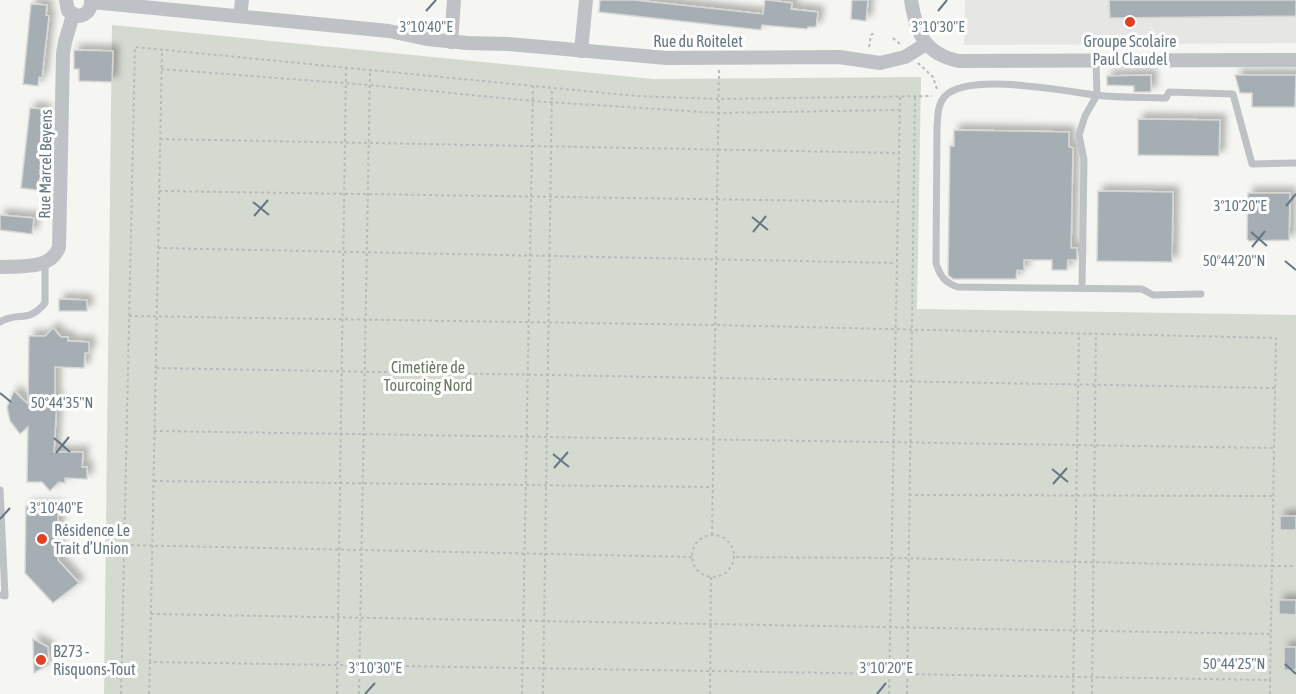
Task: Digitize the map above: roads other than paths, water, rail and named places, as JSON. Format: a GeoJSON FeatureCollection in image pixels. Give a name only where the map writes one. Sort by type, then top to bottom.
{"type":"FeatureCollection","features":[{"type":"Feature","properties":{"kind":"street"},"geometry":{"type":"LineString","coordinates":[[66,0],[66,8],[73,15],[81,16],[86,14],[92,1]]}},
{"type":"Feature","properties":{"kind":"street"},"geometry":{"type":"LineString","coordinates":[[240,16],[242,0]]}},
{"type":"Feature","properties":{"kind":"street"},"geometry":{"type":"LineString","coordinates":[[451,42],[454,0]]}},
{"type":"Feature","properties":{"kind":"street"},"geometry":{"type":"LineString","coordinates":[[581,51],[586,0]]}},
{"type":"Feature","properties":{"kind":"street"},"geometry":{"type":"LineString","coordinates":[[911,0],[916,26],[926,44],[937,54],[959,61],[1296,60]]}},
{"type":"Feature","properties":{"kind":"street","name":"Rue du Roitelet"},"geometry":{"type":"LineString","coordinates":[[92,1],[389,31],[451,42],[508,44],[653,58],[839,57],[879,63],[899,60],[926,44]]}},
{"type":"Feature","properties":{"kind":"street","name":"Rue Marcel Beyens"},"geometry":{"type":"LineString","coordinates":[[45,263],[57,253],[60,239],[63,54],[73,15]]}},
{"type":"Feature","properties":{"kind":"street"},"geometry":{"type":"LineString","coordinates":[[0,267],[45,263]]}},
{"type":"Feature","properties":{"kind":"lane"},"geometry":{"type":"LineString","coordinates":[[1082,288],[1084,160],[1079,135],[1085,116],[1097,95],[1096,60]]}},
{"type":"Feature","properties":{"kind":"lane"},"geometry":{"type":"LineString","coordinates":[[1201,294],[1153,295],[1142,289],[958,287],[949,284],[943,279],[936,263],[938,107],[951,93],[978,86],[1043,87],[1097,95],[1166,98],[1169,92],[1233,94],[1252,164],[1296,163]]}},
{"type":"Feature","properties":{"kind":"lane"},"geometry":{"type":"LineString","coordinates":[[0,322],[9,318],[32,316],[45,303],[45,263]]}},
{"type":"Feature","properties":{"kind":"lane"},"geometry":{"type":"LineString","coordinates":[[0,490],[6,596],[0,596]]}},
{"type":"Feature","properties":{"kind":"place","name":"Groupe Scolaire Paul Claudel"},"geometry":{"type":"Point","coordinates":[1130,22]}},
{"type":"Feature","properties":{"kind":"place","name":"Résidence Le Trait d’Union"},"geometry":{"type":"Point","coordinates":[42,539]}},
{"type":"Feature","properties":{"kind":"place","name":"B273 - Risquons-Tout"},"geometry":{"type":"Point","coordinates":[41,660]}},
{"type":"Feature","properties":{"kind":"park label","name":"Cimetière de Tourcoing Nord"},"geometry":{"type":"Point","coordinates":[428,376]}}]}
